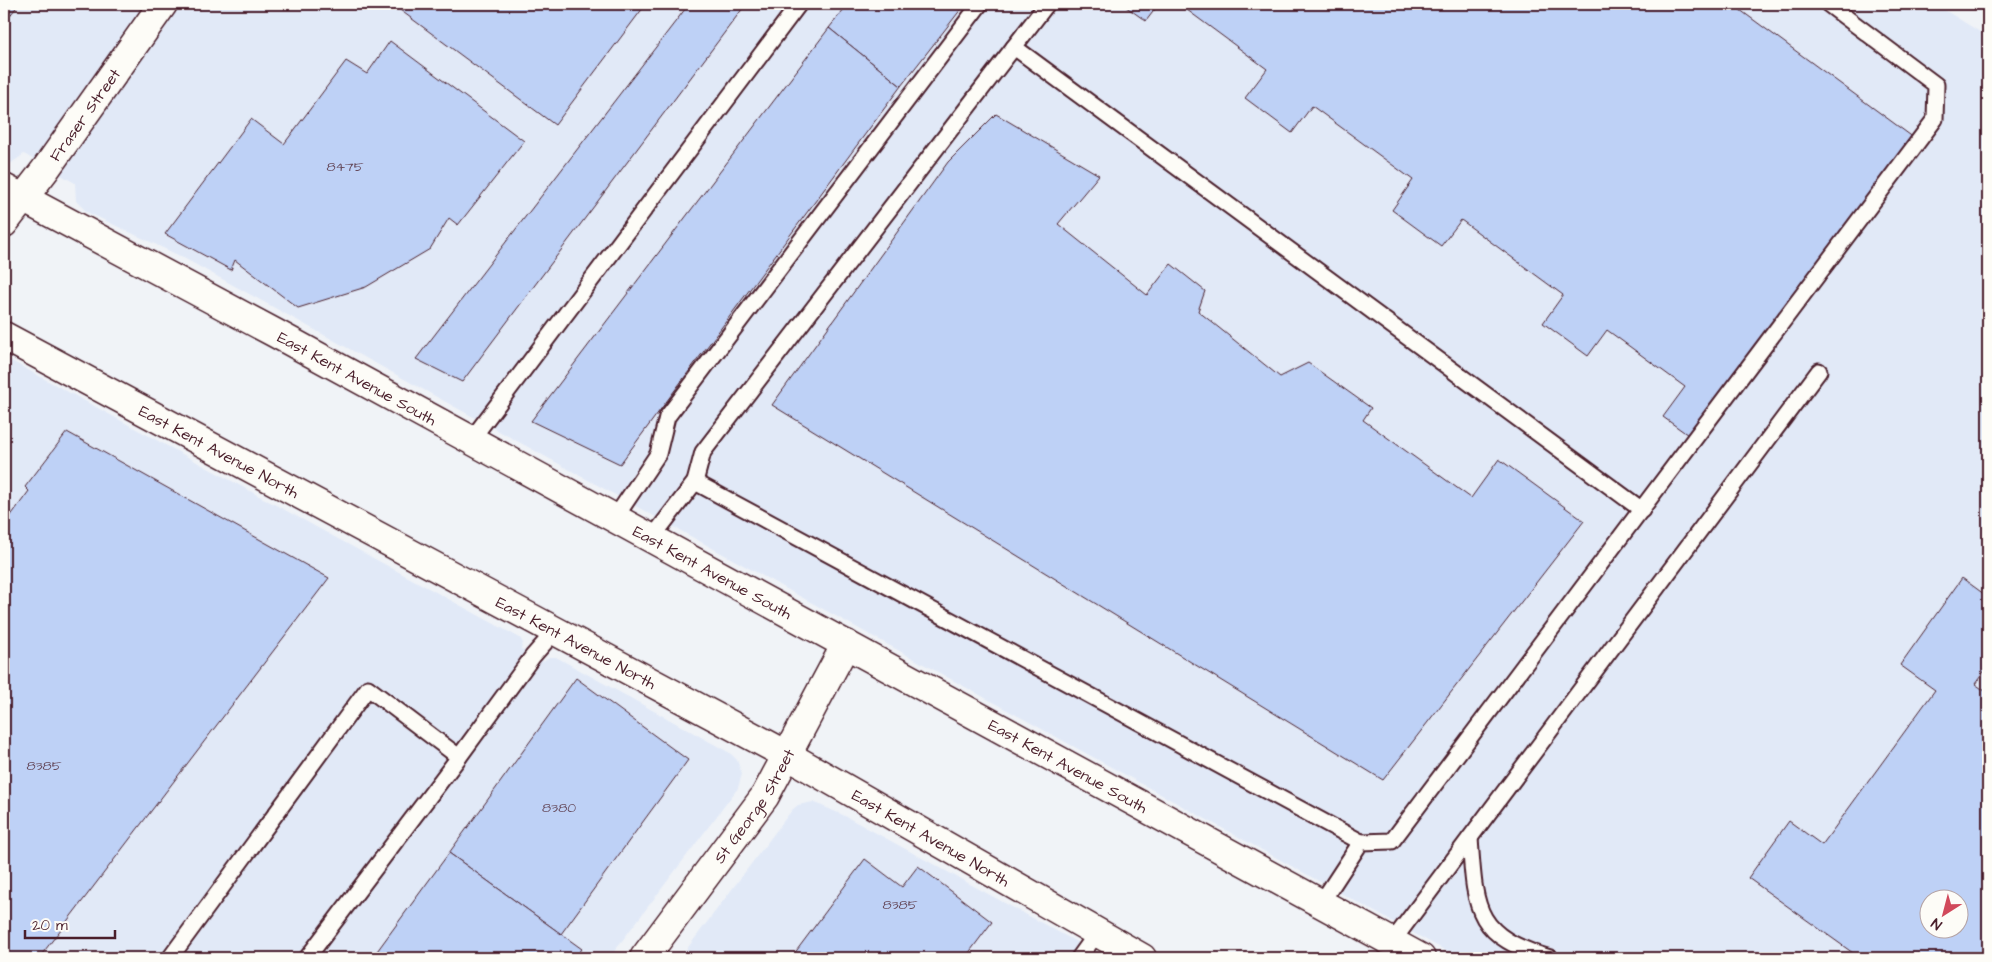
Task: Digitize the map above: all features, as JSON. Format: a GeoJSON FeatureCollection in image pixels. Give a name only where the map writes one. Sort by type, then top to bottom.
{"type":"FeatureCollection","features":[{"type":"Feature","properties":{"kind":"street","name":"Fraser Street"},"geometry":{"type":"LineString","coordinates":[[4,224],[13,194],[163,4]]}},
{"type":"Feature","properties":{"kind":"street","name":"East Kent Avenue South"},"geometry":{"type":"LineString","coordinates":[[13,194],[275,332],[1421,958]]}},
{"type":"Feature","properties":{"kind":"street","name":"East Kent Avenue North"},"geometry":{"type":"LineString","coordinates":[[4,336],[787,755],[1142,958]]}},
{"type":"Feature","properties":{"kind":"street","name":"St George Street"},"geometry":{"type":"LineString","coordinates":[[644,958],[765,796],[846,644]]}},
{"type":"Feature","properties":{"kind":"lane"},"geometry":{"type":"LineString","coordinates":[[471,440],[799,4]]}},
{"type":"Feature","properties":{"kind":"lane"},"geometry":{"type":"LineString","coordinates":[[615,518],[658,454],[667,417],[980,4]]}},
{"type":"Feature","properties":{"kind":"lane"},"geometry":{"type":"LineString","coordinates":[[652,538],[695,482],[703,452],[1047,4]]}},
{"type":"Feature","properties":{"kind":"lane"},"geometry":{"type":"LineString","coordinates":[[695,482],[1360,842],[1392,841],[1935,119],[1936,85],[1828,4]]}},
{"type":"Feature","properties":{"kind":"lane"},"geometry":{"type":"LineString","coordinates":[[1014,47],[1642,510]]}},
{"type":"Feature","properties":{"kind":"lane"},"geometry":{"type":"LineString","coordinates":[[1392,942],[1819,371]]}},
{"type":"Feature","properties":{"kind":"lane"},"geometry":{"type":"LineString","coordinates":[[307,958],[533,656],[555,631]]}},
{"type":"Feature","properties":{"kind":"lane"},"geometry":{"type":"LineString","coordinates":[[170,958],[368,688],[459,757]]}},
{"type":"Feature","properties":{"kind":"lane"},"geometry":{"type":"LineString","coordinates":[[1470,838],[1474,888],[1482,914],[1492,930],[1506,942],[1528,952],[1550,958]]}},
{"type":"Feature","properties":{"kind":"lane"},"geometry":{"type":"LineString","coordinates":[[1322,903],[1360,842]]}},
{"type":"Feature","properties":{"kind":"lane"},"geometry":{"type":"LineString","coordinates":[[1079,958],[1097,933]]}},
{"type":"Feature","properties":{"kind":"shaded area"},"geometry":{"type":"Polygon","coordinates":[[[4,4],[1935,4],[1988,37],[1988,958],[1459,958],[180,256],[87,212],[76,201],[75,183],[24,154],[10,164],[4,164],[4,4]]]}},
{"type":"Feature","properties":{"kind":"shaded area"},"geometry":{"type":"Polygon","coordinates":[[[4,357],[520,638],[523,643],[521,649],[533,656],[543,661],[549,657],[556,657],[730,753],[737,760],[742,774],[738,788],[609,958],[4,958],[4,357]]]}},
{"type":"Feature","properties":{"kind":"shaded area"},"geometry":{"type":"Polygon","coordinates":[[[813,802],[843,815],[1106,958],[680,958],[792,810],[798,805],[813,802]]]}},
{"type":"Feature","properties":{"kind":"building"},"geometry":{"type":"Polygon","coordinates":[[[4,4],[19,4],[4,23],[4,4]]]}},
{"type":"Feature","properties":{"kind":"building"},"geometry":{"type":"Polygon","coordinates":[[[392,4],[646,4],[555,125],[392,4]]]}},
{"type":"Feature","properties":{"kind":"building"},"geometry":{"type":"Polygon","coordinates":[[[689,4],[746,4],[462,382],[416,359],[689,4]]]}},
{"type":"Feature","properties":{"kind":"building"},"geometry":{"type":"Polygon","coordinates":[[[848,4],[965,4],[901,86],[829,28],[848,4]]]}},
{"type":"Feature","properties":{"kind":"building"},"geometry":{"type":"Polygon","coordinates":[[[1122,4],[1159,4],[1146,21],[1122,4]]]}},
{"type":"Feature","properties":{"kind":"building"},"geometry":{"type":"Polygon","coordinates":[[[1179,4],[1732,4],[1914,138],[1691,437],[1663,417],[1685,387],[1607,330],[1588,356],[1543,323],[1563,295],[1461,220],[1441,246],[1392,210],[1413,180],[1312,106],[1292,133],[1245,98],[1267,69],[1179,4]]]}},
{"type":"Feature","properties":{"kind":"building"},"geometry":{"type":"Polygon","coordinates":[[[829,28],[901,86],[620,464],[531,421],[829,28]]]}},
{"type":"Feature","properties":{"kind":"building"},"geometry":{"type":"Polygon","coordinates":[[[390,41],[524,141],[458,225],[449,218],[430,249],[366,287],[298,308],[235,260],[231,270],[165,234],[251,119],[284,144],[346,61],[367,74],[390,41]]]}},
{"type":"Feature","properties":{"kind":"building"},"geometry":{"type":"Polygon","coordinates":[[[996,114],[1099,175],[1058,224],[1147,295],[1171,264],[1205,291],[1198,311],[1280,377],[1308,363],[1371,408],[1363,420],[1471,498],[1499,459],[1584,521],[1383,780],[772,405],[948,162],[996,114]]]}},
{"type":"Feature","properties":{"kind":"building"},"geometry":{"type":"Polygon","coordinates":[[[67,432],[329,578],[39,958],[4,958],[4,525],[29,491],[25,487],[67,432]]]}},
{"type":"Feature","properties":{"kind":"building"},"geometry":{"type":"Polygon","coordinates":[[[1962,578],[1988,597],[1988,666],[1975,684],[1988,693],[1988,958],[1860,958],[1748,878],[1789,821],[1822,845],[1935,690],[1900,665],[1962,578]]]}},
{"type":"Feature","properties":{"kind":"building"},"geometry":{"type":"Polygon","coordinates":[[[576,678],[688,760],[561,934],[449,853],[576,678]]]}},
{"type":"Feature","properties":{"kind":"building"},"geometry":{"type":"Polygon","coordinates":[[[449,853],[582,949],[575,958],[372,958],[449,853]]]}},
{"type":"Feature","properties":{"kind":"building"},"geometry":{"type":"Polygon","coordinates":[[[865,859],[902,887],[918,866],[992,922],[965,958],[791,958],[865,859]]]}}]}
